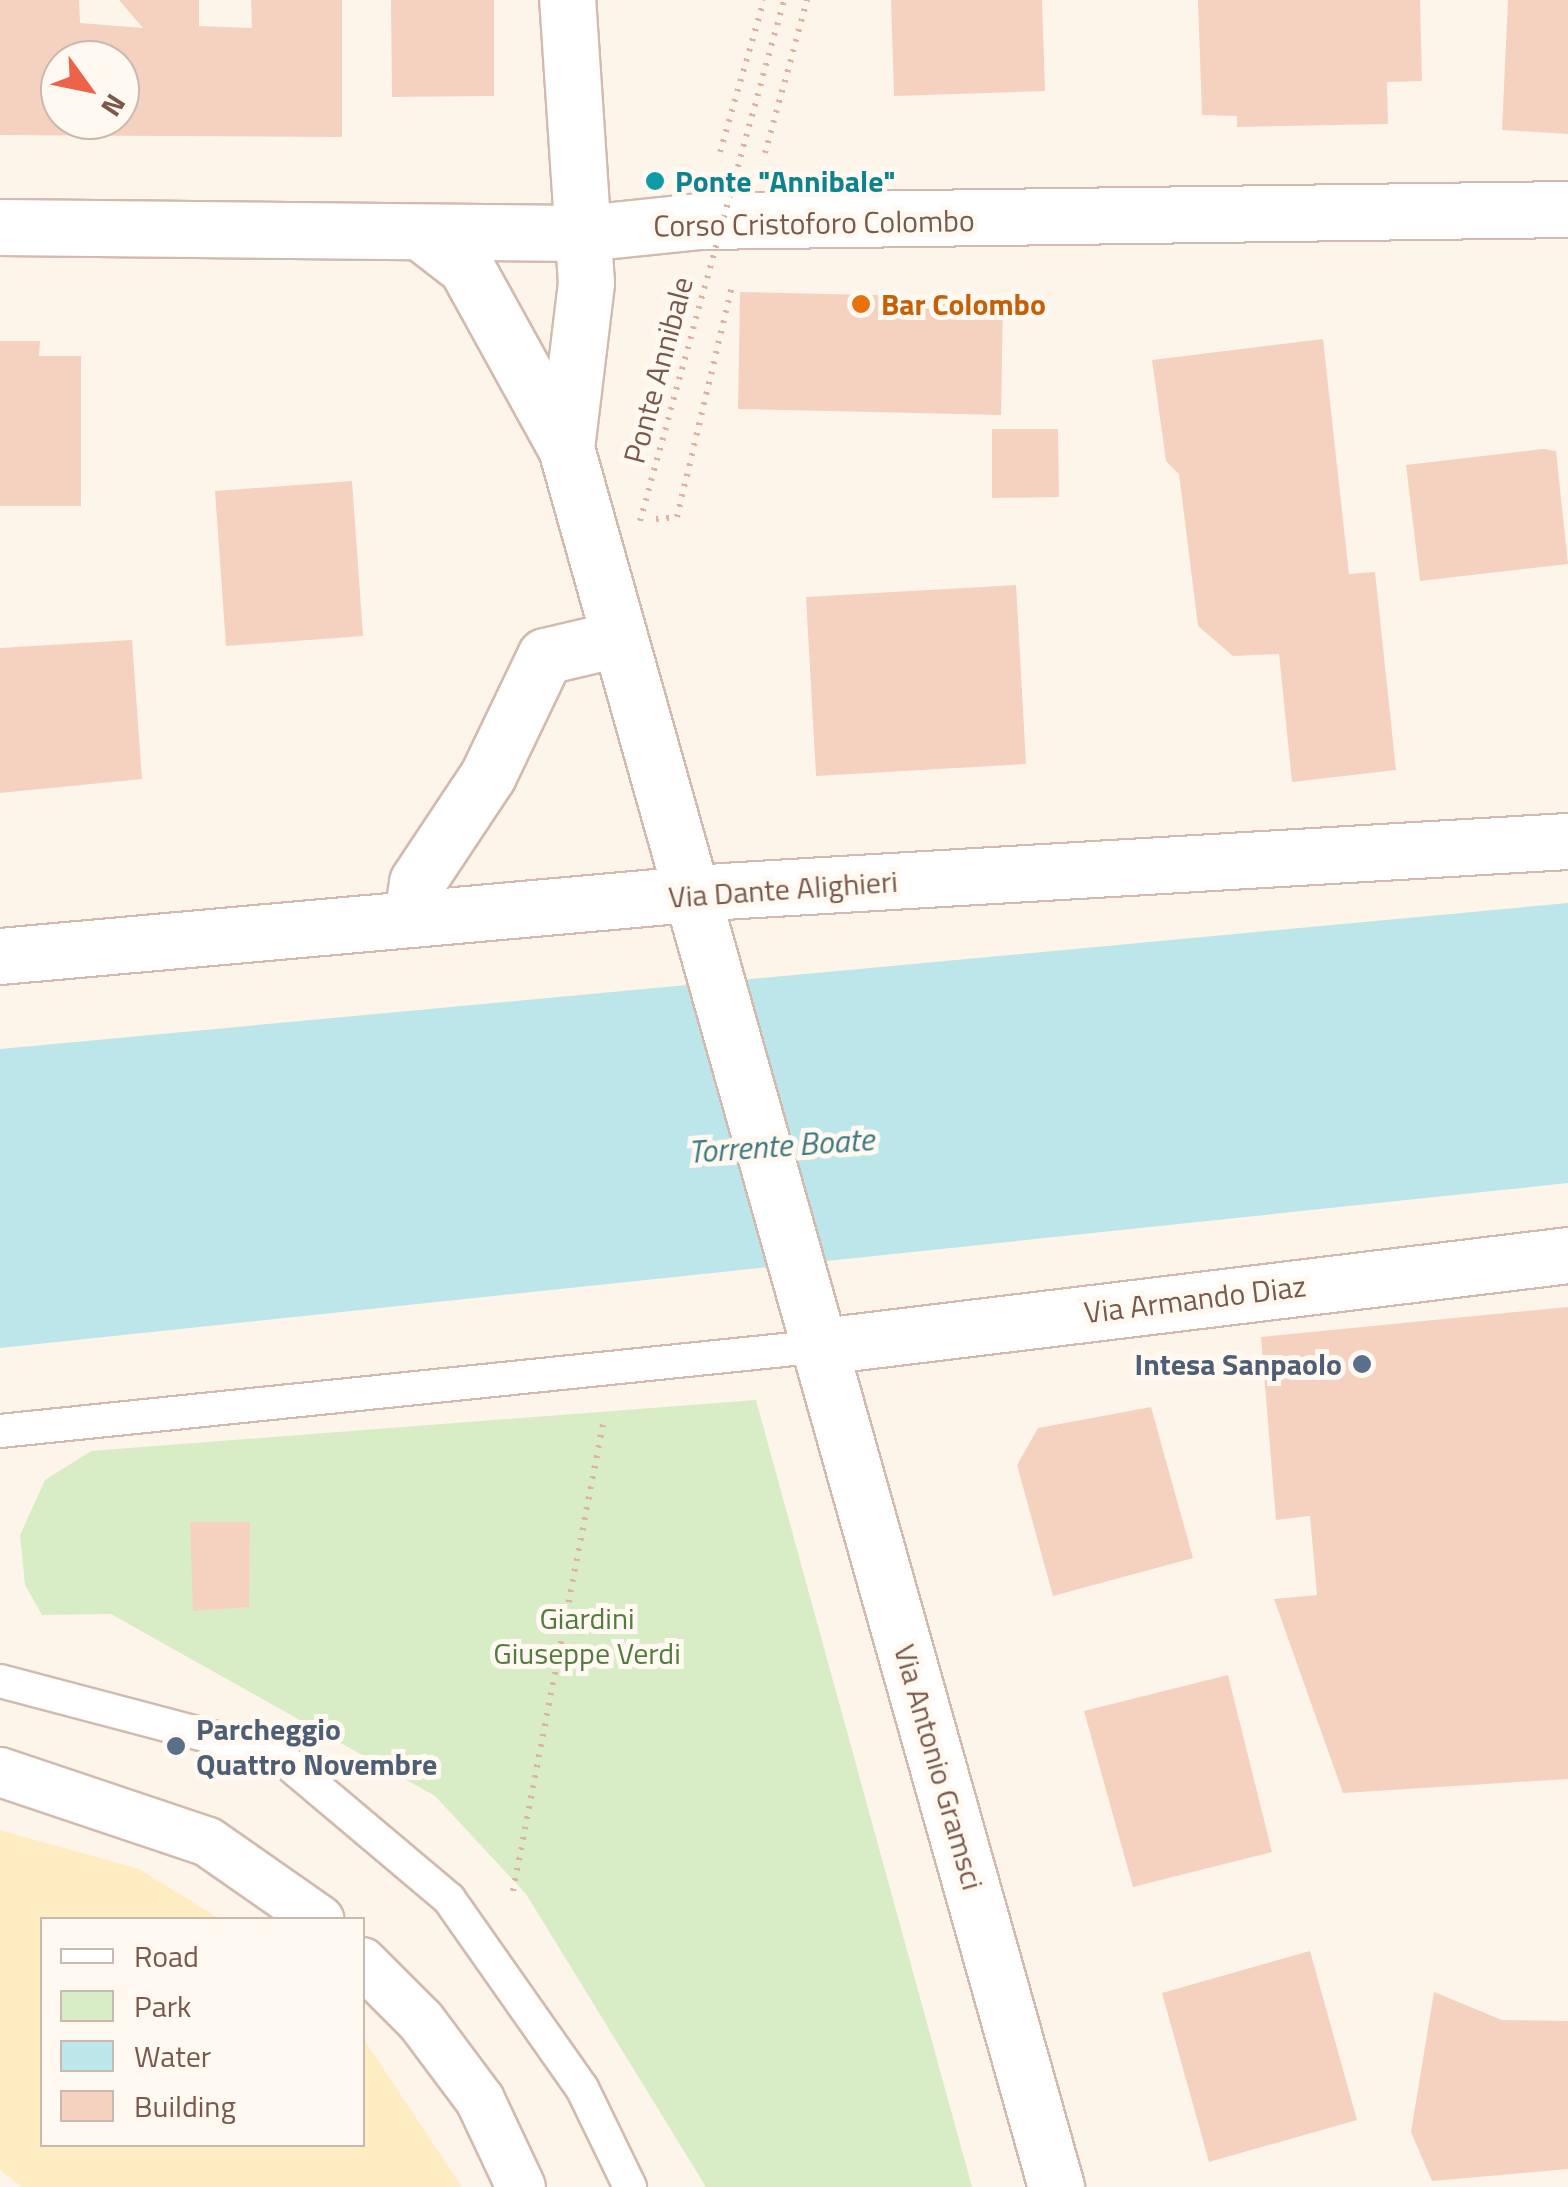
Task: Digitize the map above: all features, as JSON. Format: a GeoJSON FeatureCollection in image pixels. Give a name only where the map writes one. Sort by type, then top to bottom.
{"type":"FeatureCollection","features":[{"type":"Feature","properties":{"kind":"street"},"geometry":{"type":"LineString","coordinates":[[566,448],[586,283],[567,0]]}},
{"type":"Feature","properties":{"kind":"street","name":"Corso Cristoforo Colombo"},"geometry":{"type":"LineString","coordinates":[[0,227],[584,234],[723,221],[1568,210]]}},
{"type":"Feature","properties":{"kind":"street"},"geometry":{"type":"LineString","coordinates":[[422,233],[466,267],[566,448]]}},
{"type":"Feature","properties":{"kind":"street","name":"Via Antonio Gramsci"},"geometry":{"type":"LineString","coordinates":[[566,448],[691,895],[715,959],[1056,2187]]}},
{"type":"Feature","properties":{"kind":"street"},"geometry":{"type":"LineString","coordinates":[[412,915],[417,882],[488,775],[545,656],[617,639]]}},
{"type":"Feature","properties":{"kind":"street","name":"Via Dante Alighieri"},"geometry":{"type":"LineString","coordinates":[[0,956],[412,915],[1568,841]]}},
{"type":"Feature","properties":{"kind":"street","name":"Via Armando Diaz"},"geometry":{"type":"LineString","coordinates":[[822,1346],[1568,1255]]}},
{"type":"Feature","properties":{"kind":"street"},"geometry":{"type":"LineString","coordinates":[[0,1772],[208,1842],[316,1917]]}},
{"type":"Feature","properties":{"kind":"street"},"geometry":{"type":"LineString","coordinates":[[365,1965],[422,2021],[480,2100],[521,2187]]}},
{"type":"Feature","properties":{"kind":"lane"},"geometry":{"type":"LineString","coordinates":[[0,1432],[612,1371],[822,1346]]}},
{"type":"Feature","properties":{"kind":"lane"},"geometry":{"type":"LineString","coordinates":[[0,1681],[277,1754],[450,1899],[582,2088],[630,2187]]}},
{"type":"Feature","properties":{"kind":"path"},"geometry":{"type":"LineString","coordinates":[[640,521],[677,517],[723,221],[764,0]]}},
{"type":"Feature","properties":{"kind":"path","name":"Ponte Annibale"},"geometry":{"type":"LineString","coordinates":[[636,538],[784,0]]}},
{"type":"Feature","properties":{"kind":"path"},"geometry":{"type":"LineString","coordinates":[[723,221],[807,0]]}},
{"type":"Feature","properties":{"kind":"path"},"geometry":{"type":"LineString","coordinates":[[498,1970],[612,1371]]}},
{"type":"Feature","properties":{"kind":"green space","name":"Giardini Giuseppe Verdi"},"geometry":{"type":"Polygon","coordinates":[[[756,1400],[972,2187],[706,2187],[526,1894],[435,1796],[111,1614],[42,1615],[25,1585],[20,1535],[45,1480],[91,1451],[756,1400]]]}},
{"type":"Feature","properties":{"kind":"sand"},"geometry":{"type":"Polygon","coordinates":[[[0,1830],[139,1869],[217,1917],[40,1917],[40,2147],[365,2147],[365,2041],[462,2187],[22,2187],[0,2170],[0,1830]]]}},
{"type":"Feature","properties":{"kind":"water","name":"Torrente Boate"},"geometry":{"type":"Polygon","coordinates":[[[1568,903],[1568,1183],[0,1348],[0,1049],[1568,903]]]}},
{"type":"Feature","properties":{"kind":"building"},"geometry":{"type":"Polygon","coordinates":[[[0,0],[79,0],[80,23],[143,28],[119,0],[199,0],[199,26],[252,28],[251,0],[342,0],[342,137],[140,136],[140,40],[40,40],[40,135],[0,135],[0,0]]]}},
{"type":"Feature","properties":{"kind":"building"},"geometry":{"type":"Polygon","coordinates":[[[391,0],[494,0],[494,96],[392,97],[391,0]]]}},
{"type":"Feature","properties":{"kind":"building"},"geometry":{"type":"Polygon","coordinates":[[[891,0],[1042,0],[1045,91],[894,96],[891,0]]]}},
{"type":"Feature","properties":{"kind":"building"},"geometry":{"type":"Polygon","coordinates":[[[1198,0],[1420,0],[1422,81],[1387,82],[1388,124],[1237,127],[1237,116],[1202,115],[1198,0]]]}},
{"type":"Feature","properties":{"kind":"building"},"geometry":{"type":"Polygon","coordinates":[[[1508,0],[1568,0],[1568,134],[1502,130],[1508,0]]]}},
{"type":"Feature","properties":{"kind":"building"},"geometry":{"type":"Polygon","coordinates":[[[740,292],[1003,298],[1001,415],[738,409],[740,292]]]}},
{"type":"Feature","properties":{"kind":"building"},"geometry":{"type":"Polygon","coordinates":[[[1323,339],[1349,574],[1375,572],[1396,770],[1292,782],[1279,654],[1233,656],[1198,626],[1179,474],[1166,461],[1152,360],[1323,339]]]}},
{"type":"Feature","properties":{"kind":"building"},"geometry":{"type":"Polygon","coordinates":[[[0,341],[40,341],[39,356],[81,356],[81,506],[0,506],[0,341]]]}},
{"type":"Feature","properties":{"kind":"building"},"geometry":{"type":"Polygon","coordinates":[[[992,429],[1058,429],[1059,497],[992,498],[992,429]]]}},
{"type":"Feature","properties":{"kind":"building"},"geometry":{"type":"Polygon","coordinates":[[[1543,449],[1556,451],[1568,564],[1420,581],[1406,465],[1543,449]]]}},
{"type":"Feature","properties":{"kind":"building"},"geometry":{"type":"Polygon","coordinates":[[[352,481],[363,636],[226,646],[215,491],[352,481]]]}},
{"type":"Feature","properties":{"kind":"building"},"geometry":{"type":"Polygon","coordinates":[[[1016,585],[1026,764],[816,776],[806,597],[1016,585]]]}},
{"type":"Feature","properties":{"kind":"building"},"geometry":{"type":"Polygon","coordinates":[[[132,640],[142,779],[0,793],[0,648],[132,640]]]}},
{"type":"Feature","properties":{"kind":"building"},"geometry":{"type":"Polygon","coordinates":[[[1568,1307],[1568,1779],[1343,1793],[1274,1599],[1317,1595],[1310,1516],[1276,1520],[1261,1337],[1568,1307]]]}},
{"type":"Feature","properties":{"kind":"building"},"geometry":{"type":"Polygon","coordinates":[[[1151,1407],[1193,1558],[1053,1596],[1017,1465],[1038,1428],[1151,1407]]]}},
{"type":"Feature","properties":{"kind":"building"},"geometry":{"type":"Polygon","coordinates":[[[190,1522],[250,1522],[249,1607],[193,1611],[190,1522]]]}},
{"type":"Feature","properties":{"kind":"building"},"geometry":{"type":"Polygon","coordinates":[[[1228,1675],[1272,1852],[1133,1887],[1084,1711],[1228,1675]]]}},
{"type":"Feature","properties":{"kind":"building"},"geometry":{"type":"Polygon","coordinates":[[[1310,1951],[1357,2120],[1209,2162],[1162,1993],[1310,1951]]]}},
{"type":"Feature","properties":{"kind":"building"},"geometry":{"type":"Polygon","coordinates":[[[1434,1992],[1502,2020],[1568,2021],[1568,2169],[1432,2181],[1411,2132],[1434,1992]]]}},
{"type":"Feature","properties":{"kind":"place","name":"Ponte \"Annibale\""},"geometry":{"type":"Point","coordinates":[655,181]}},
{"type":"Feature","properties":{"kind":"place","name":"Bar Colombo"},"geometry":{"type":"Point","coordinates":[861,304]}},
{"type":"Feature","properties":{"kind":"place","name":"Intesa Sanpaolo"},"geometry":{"type":"Point","coordinates":[1362,1364]}},
{"type":"Feature","properties":{"kind":"place","name":"Parcheggio Quattro Novembre"},"geometry":{"type":"Point","coordinates":[176,1746]}}]}
